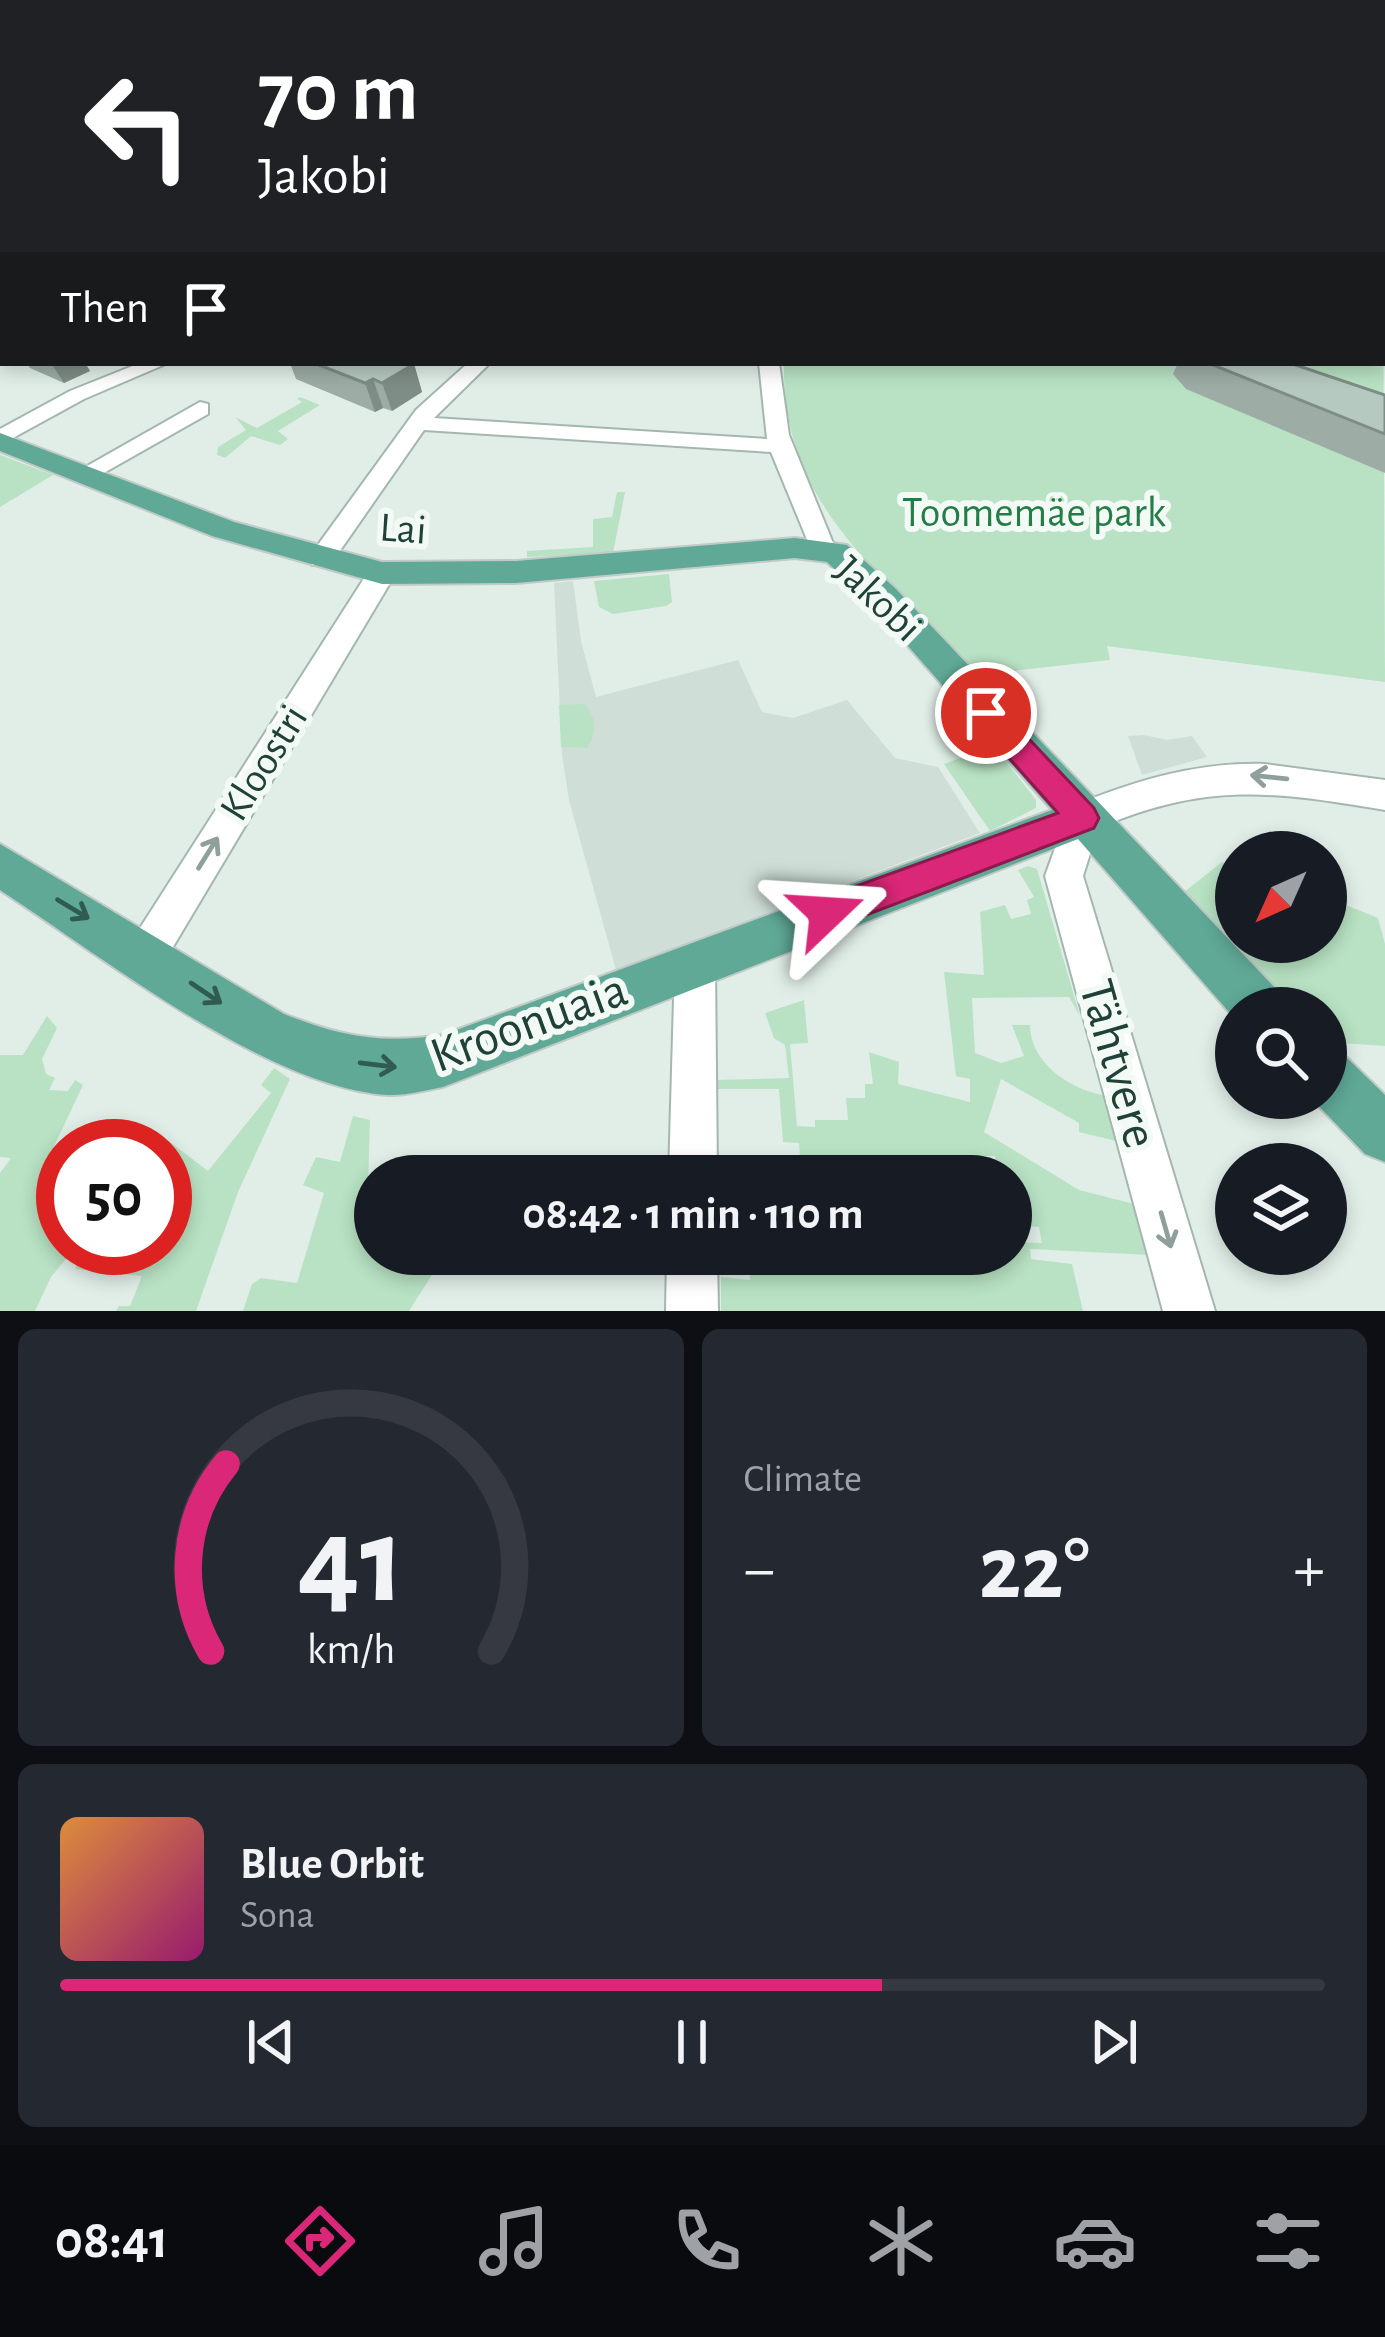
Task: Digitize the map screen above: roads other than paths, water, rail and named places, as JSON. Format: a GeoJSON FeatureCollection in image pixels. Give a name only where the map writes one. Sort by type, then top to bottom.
{"type":"FeatureCollection","features":[{"type":"Feature","properties":{"kind":"main road","name":"Lai"},"geometry":{"type":"LineString","coordinates":[[0,440],[223,529],[320,560],[382,573],[477,574],[822,548]]}},
{"type":"Feature","properties":{"kind":"main road","name":"Jakobi"},"geometry":{"type":"LineString","coordinates":[[822,548],[857,569],[1240,987]]}},
{"type":"Feature","properties":{"kind":"main road","name":"Kroonuaia"},"geometry":{"type":"LineString","coordinates":[[0,865],[147,953],[266,1032],[326,1057],[392,1069],[443,1061],[1083,818]]}},
{"type":"Feature","properties":{"kind":"main road"},"geometry":{"type":"LineString","coordinates":[[1347,1096],[1385,1134]]}},
{"type":"Feature","properties":{"kind":"street"},"geometry":{"type":"LineString","coordinates":[[0,440],[76,395],[150,366]]}},
{"type":"Feature","properties":{"kind":"street"},"geometry":{"type":"LineString","coordinates":[[320,560],[418,423],[476,366]]}},
{"type":"Feature","properties":{"kind":"street","name":"Jakobi"},"geometry":{"type":"LineString","coordinates":[[769,366],[768,395],[779,446],[822,548]]}},
{"type":"Feature","properties":{"kind":"street"},"geometry":{"type":"LineString","coordinates":[[85,474],[200,409]]}},
{"type":"Feature","properties":{"kind":"street"},"geometry":{"type":"LineString","coordinates":[[418,423],[518,434],[779,446]]}},
{"type":"Feature","properties":{"kind":"street","name":"Kloostri"},"geometry":{"type":"LineString","coordinates":[[147,953],[382,573]]}},
{"type":"Feature","properties":{"kind":"street"},"geometry":{"type":"LineString","coordinates":[[1083,818],[1187,780],[1231,774],[1385,794]]}},
{"type":"Feature","properties":{"kind":"street","name":"Tähtvere"},"geometry":{"type":"LineString","coordinates":[[1083,818],[1064,875],[1189,1311]]}},
{"type":"Feature","properties":{"kind":"street"},"geometry":{"type":"LineString","coordinates":[[693,1155],[695,963]]}},
{"type":"Feature","properties":{"kind":"street"},"geometry":{"type":"LineString","coordinates":[[692,1275],[692,1311]]}},
{"type":"Feature","properties":{"kind":"park label","name":"Toomemäe park"},"geometry":{"type":"Point","coordinates":[1034,513]}}]}
